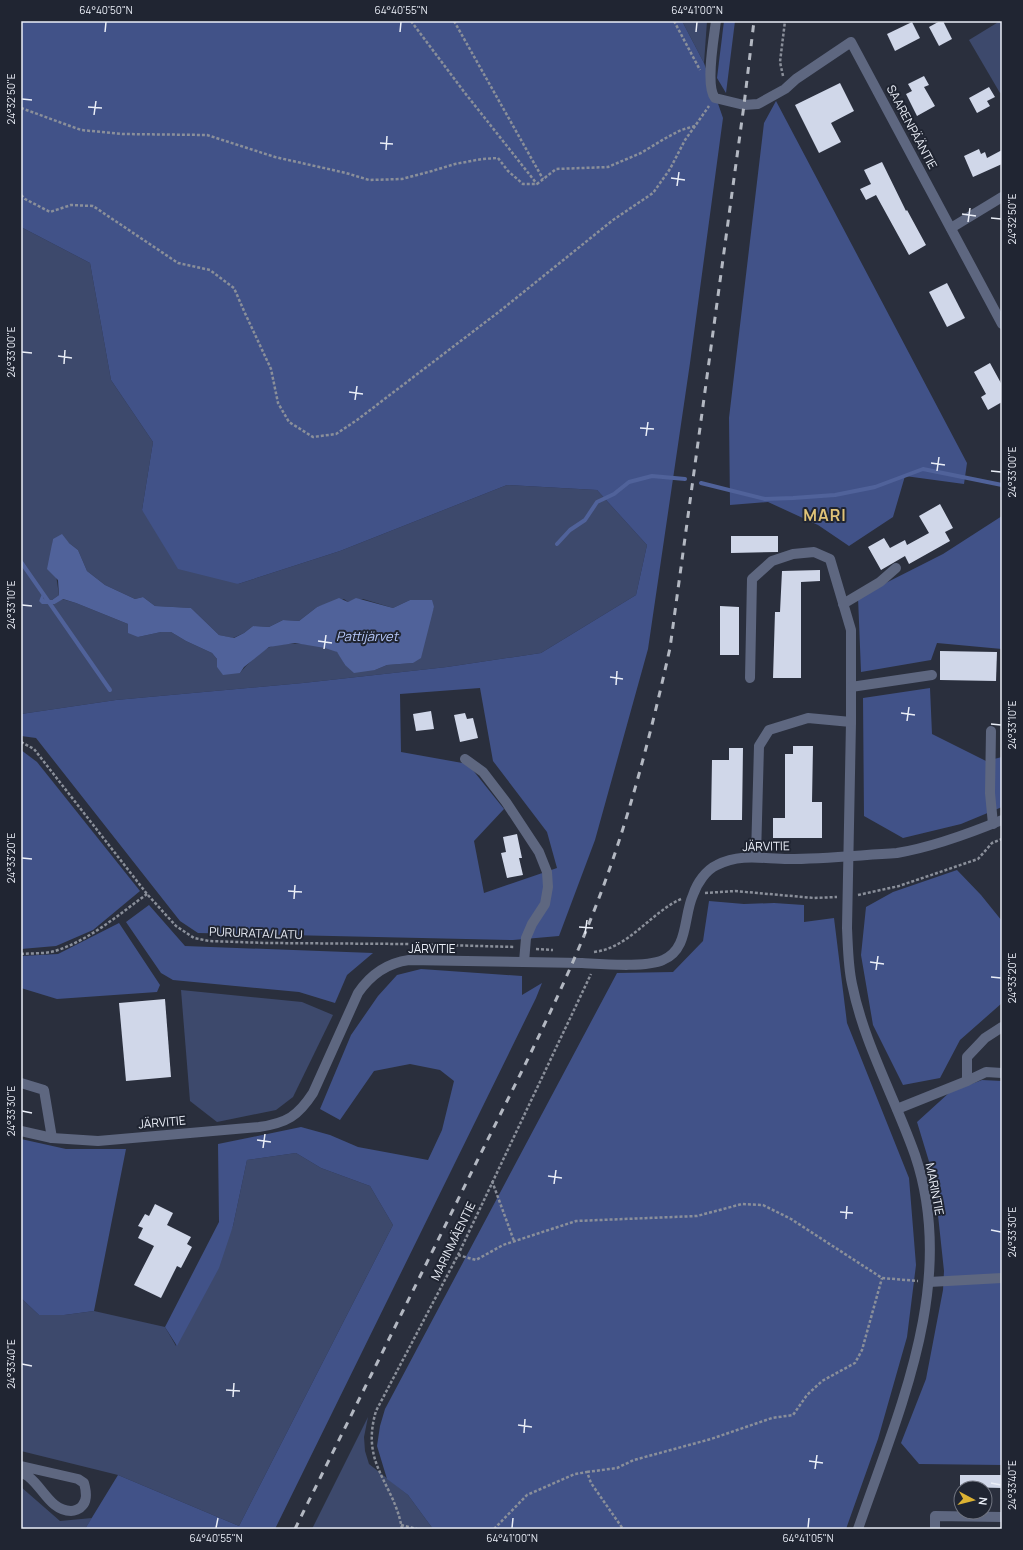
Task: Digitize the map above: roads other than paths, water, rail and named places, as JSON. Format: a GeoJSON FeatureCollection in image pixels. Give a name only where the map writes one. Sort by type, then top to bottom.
{"type":"FeatureCollection","features":[{"type":"Feature","properties":{"kind":"street","name":"SAARENPÄÄNTIE"},"geometry":{"type":"LineString","coordinates":[[716,21],[710,81],[712,94],[715,98],[744,105],[758,104],[785,88],[851,42],[1002,324]]}},
{"type":"Feature","properties":{"kind":"street"},"geometry":{"type":"LineString","coordinates":[[951,228],[1002,197]]}},
{"type":"Feature","properties":{"kind":"street","name":"MARINTIE"},"geometry":{"type":"LineString","coordinates":[[750,678],[752,579],[772,561],[793,554],[814,552],[830,559],[850,630],[851,722],[848,956],[851,983],[864,1029],[915,1155],[927,1204],[929,1230],[929,1282],[923,1328],[910,1377],[858,1529]]}},
{"type":"Feature","properties":{"kind":"street"},"geometry":{"type":"LineString","coordinates":[[843,604],[880,582],[896,568]]}},
{"type":"Feature","properties":{"kind":"street"},"geometry":{"type":"LineString","coordinates":[[851,687],[932,674]]}},
{"type":"Feature","properties":{"kind":"street"},"geometry":{"type":"LineString","coordinates":[[756,856],[759,746],[769,730],[808,718],[851,722]]}},
{"type":"Feature","properties":{"kind":"street"},"geometry":{"type":"LineString","coordinates":[[849,855],[897,853],[929,847],[997,822],[990,793],[991,731]]}},
{"type":"Feature","properties":{"kind":"street"},"geometry":{"type":"LineString","coordinates":[[465,759],[483,772],[506,802],[539,852],[547,872],[548,887],[545,904],[532,924],[526,938],[524,962]]}},
{"type":"Feature","properties":{"kind":"street","name":"JÄRVITIE"},"geometry":{"type":"LineString","coordinates":[[21,1131],[52,1138],[98,1141],[259,1126],[286,1121],[304,1106],[313,1093],[358,992],[365,982],[384,967],[398,961],[409,960],[652,964],[672,955],[681,942],[692,896],[705,874],[716,865],[729,860],[756,856],[788,859],[849,855]]}},
{"type":"Feature","properties":{"kind":"street"},"geometry":{"type":"LineString","coordinates":[[967,1081],[967,1057],[985,1038],[1002,1027]]}},
{"type":"Feature","properties":{"kind":"street"},"geometry":{"type":"LineString","coordinates":[[897,1109],[986,1072],[1002,1073]]}},
{"type":"Feature","properties":{"kind":"street"},"geometry":{"type":"LineString","coordinates":[[21,1083],[44,1090],[52,1138]]}},
{"type":"Feature","properties":{"kind":"street"},"geometry":{"type":"LineString","coordinates":[[929,1282],[1002,1278]]}},
{"type":"Feature","properties":{"kind":"street"},"geometry":{"type":"LineString","coordinates":[[21,1466],[78,1479],[84,1483],[86,1490],[85,1501],[82,1507],[73,1511],[61,1510],[53,1504],[29,1477],[21,1473]]}},
{"type":"Feature","properties":{"kind":"street"},"geometry":{"type":"LineString","coordinates":[[935,1529],[935,1516],[1002,1517]]}},
{"type":"Feature","properties":{"kind":"water","name":"Pattijärvet"},"geometry":{"type":"Polygon","coordinates":[[[62,534],[69,543],[78,550],[87,571],[105,585],[135,599],[143,597],[155,606],[191,608],[219,635],[234,638],[253,626],[269,627],[283,620],[299,621],[317,607],[339,598],[348,602],[356,598],[393,608],[410,600],[432,600],[434,607],[421,658],[413,663],[387,665],[375,670],[354,673],[345,665],[337,652],[325,648],[295,643],[269,647],[244,667],[240,673],[223,675],[217,667],[217,659],[212,653],[171,632],[161,632],[138,637],[128,633],[128,624],[76,603],[63,599],[55,604],[42,604],[39,601],[42,594],[44,599],[52,600],[59,595],[58,580],[47,569],[53,539],[62,534]]]}},
{"type":"Feature","properties":{"kind":"waterway"},"geometry":{"type":"LineString","coordinates":[[701,483],[765,499],[835,495],[875,487],[923,469],[1002,485]]}},
{"type":"Feature","properties":{"kind":"waterway"},"geometry":{"type":"LineString","coordinates":[[557,544],[570,530],[585,520],[597,502],[614,494],[629,482],[652,476],[685,479]]}},
{"type":"Feature","properties":{"kind":"waterway"},"geometry":{"type":"LineString","coordinates":[[21,562],[110,690]]}},
{"type":"Feature","properties":{"kind":"railway"},"geometry":{"type":"LineString","coordinates":[[295,1529],[515,1085],[567,975],[612,862],[637,783],[670,648],[744,105],[754,21]]}},
{"type":"Feature","properties":{"kind":"district","name":"MARI"},"geometry":{"type":"Point","coordinates":[825,515]}}]}
